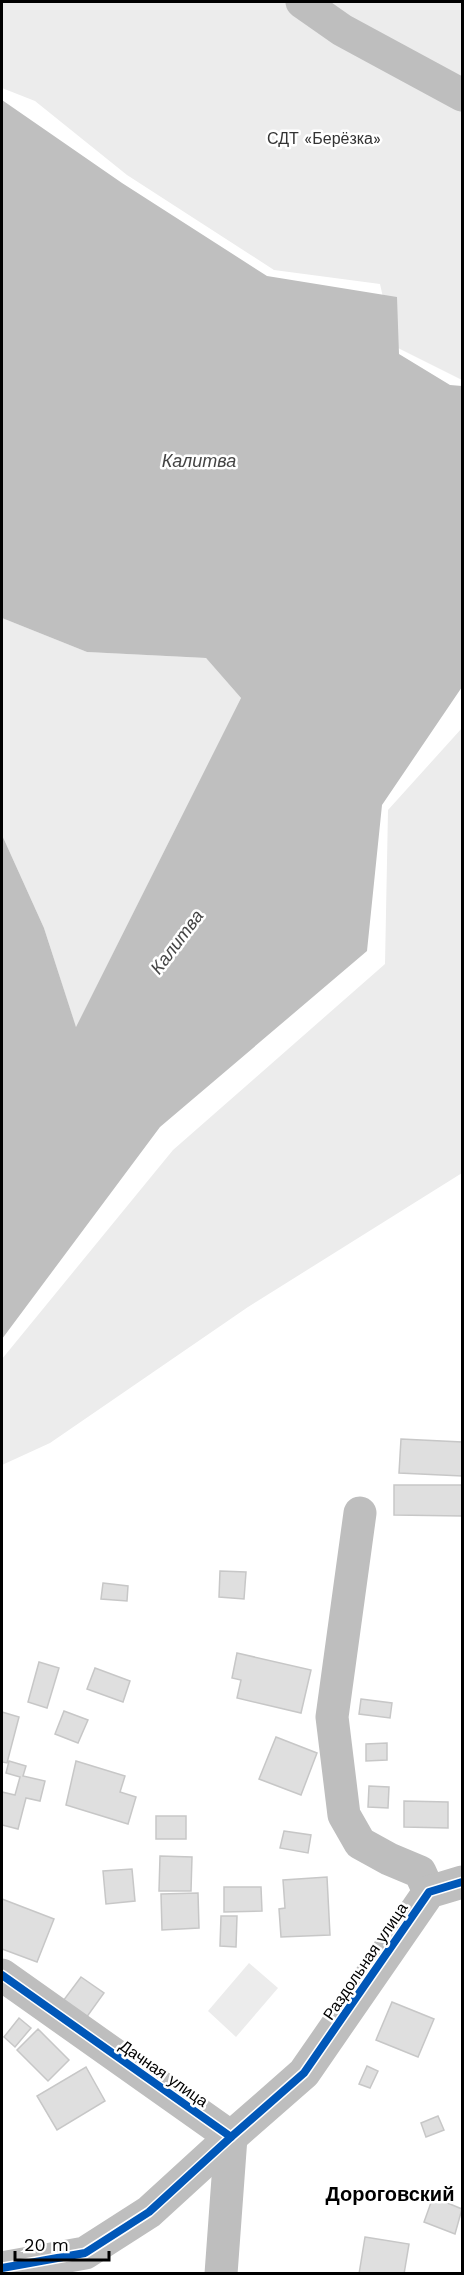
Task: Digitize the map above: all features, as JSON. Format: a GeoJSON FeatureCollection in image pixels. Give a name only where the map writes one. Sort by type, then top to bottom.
{"type":"FeatureCollection","features":[{"type":"Feature","properties":{"kind":"street"},"geometry":{"type":"LineString","coordinates":[[302,2],[342,30],[462,95]]}},
{"type":"Feature","properties":{"kind":"street"},"geometry":{"type":"LineString","coordinates":[[360,1513],[332,1717],[344,1815],[360,1843],[420,1872],[429,1892],[462,1882]]}},
{"type":"Feature","properties":{"kind":"street","name":"Раздольная улица"},"geometry":{"type":"LineString","coordinates":[[231,2137],[304,2073],[429,1892]]}},
{"type":"Feature","properties":{"kind":"street","name":"Дачная улица"},"geometry":{"type":"LineString","coordinates":[[2,1975],[231,2137]]}},
{"type":"Feature","properties":{"kind":"street"},"geometry":{"type":"LineString","coordinates":[[2,2268],[85,2253],[149,2212],[231,2137]]}},
{"type":"Feature","properties":{"kind":"street"},"geometry":{"type":"LineString","coordinates":[[221,2274],[231,2137]]}},
{"type":"Feature","properties":{"kind":"green space","name":"СДТ «Берёзка»"},"geometry":{"type":"Polygon","coordinates":[[[2,2],[462,2],[462,380],[394,346],[380,284],[274,270],[127,175],[35,101],[2,88],[2,2]]]}},
{"type":"Feature","properties":{"kind":"green space"},"geometry":{"type":"Polygon","coordinates":[[[2,618],[87,652],[206,658],[241,698],[76,1028],[44,928],[2,835],[2,618]]]}},
{"type":"Feature","properties":{"kind":"green space"},"geometry":{"type":"Polygon","coordinates":[[[462,728],[462,1173],[248,1307],[50,1443],[2,1465],[2,1359],[173,1150],[385,964],[388,810],[462,728]]]}},
{"type":"Feature","properties":{"kind":"green space"},"geometry":{"type":"Polygon","coordinates":[[[249,1963],[278,1988],[236,2037],[208,2011],[249,1963]]]}},
{"type":"Feature","properties":{"kind":"water","name":"Калитва"},"geometry":{"type":"Polygon","coordinates":[[[2,100],[122,183],[267,276],[397,297],[399,354],[450,385],[462,386],[462,687],[382,805],[367,951],[160,1127],[2,1339],[2,835],[44,928],[76,1027],[241,698],[206,658],[87,652],[2,618],[2,100]]]}},
{"type":"Feature","properties":{"kind":"building"},"geometry":{"type":"Polygon","coordinates":[[[401,1439],[462,1442],[462,1476],[399,1473],[401,1439]]]}},
{"type":"Feature","properties":{"kind":"building"},"geometry":{"type":"Polygon","coordinates":[[[394,1485],[462,1485],[462,1516],[394,1515],[394,1485]]]}},
{"type":"Feature","properties":{"kind":"building"},"geometry":{"type":"Polygon","coordinates":[[[220,1571],[246,1572],[244,1599],[219,1597],[220,1571]]]}},
{"type":"Feature","properties":{"kind":"building"},"geometry":{"type":"Polygon","coordinates":[[[103,1583],[128,1586],[127,1601],[101,1599],[103,1583]]]}},
{"type":"Feature","properties":{"kind":"building"},"geometry":{"type":"Polygon","coordinates":[[[237,1653],[311,1670],[301,1713],[237,1698],[241,1680],[232,1678],[237,1653]]]}},
{"type":"Feature","properties":{"kind":"building"},"geometry":{"type":"Polygon","coordinates":[[[39,1662],[59,1668],[47,1708],[28,1702],[39,1662]]]}},
{"type":"Feature","properties":{"kind":"building"},"geometry":{"type":"Polygon","coordinates":[[[95,1668],[130,1681],[123,1702],[87,1689],[95,1668]]]}},
{"type":"Feature","properties":{"kind":"building"},"geometry":{"type":"Polygon","coordinates":[[[361,1699],[392,1703],[390,1718],[359,1714],[361,1699]]]}},
{"type":"Feature","properties":{"kind":"building"},"geometry":{"type":"Polygon","coordinates":[[[64,1711],[88,1720],[78,1743],[55,1734],[64,1711]]]}},
{"type":"Feature","properties":{"kind":"building"},"geometry":{"type":"Polygon","coordinates":[[[2,1712],[19,1717],[7,1763],[2,1762],[2,1712]]]}},
{"type":"Feature","properties":{"kind":"building"},"geometry":{"type":"Polygon","coordinates":[[[276,1737],[317,1753],[301,1795],[259,1779],[276,1737]]]}},
{"type":"Feature","properties":{"kind":"building"},"geometry":{"type":"Polygon","coordinates":[[[387,1743],[387,1760],[366,1761],[366,1744],[387,1743]]]}},
{"type":"Feature","properties":{"kind":"building"},"geometry":{"type":"Polygon","coordinates":[[[9,1761],[26,1766],[23,1776],[45,1781],[40,1801],[26,1798],[18,1829],[2,1825],[2,1792],[15,1795],[20,1777],[6,1773],[9,1761]]]}},
{"type":"Feature","properties":{"kind":"building"},"geometry":{"type":"Polygon","coordinates":[[[76,1761],[125,1776],[120,1792],[136,1797],[128,1824],[66,1805],[76,1761]]]}},
{"type":"Feature","properties":{"kind":"building"},"geometry":{"type":"Polygon","coordinates":[[[369,1786],[389,1787],[388,1808],[368,1807],[369,1786]]]}},
{"type":"Feature","properties":{"kind":"building"},"geometry":{"type":"Polygon","coordinates":[[[404,1801],[448,1802],[448,1828],[404,1827],[404,1801]]]}},
{"type":"Feature","properties":{"kind":"building"},"geometry":{"type":"Polygon","coordinates":[[[156,1816],[186,1816],[186,1839],[156,1839],[156,1816]]]}},
{"type":"Feature","properties":{"kind":"building"},"geometry":{"type":"Polygon","coordinates":[[[284,1831],[311,1835],[308,1853],[280,1848],[284,1831]]]}},
{"type":"Feature","properties":{"kind":"building"},"geometry":{"type":"Polygon","coordinates":[[[160,1856],[192,1857],[191,1891],[159,1891],[160,1856]]]}},
{"type":"Feature","properties":{"kind":"building"},"geometry":{"type":"Polygon","coordinates":[[[132,1869],[135,1901],[106,1904],[103,1871],[132,1869]]]}},
{"type":"Feature","properties":{"kind":"building"},"geometry":{"type":"Polygon","coordinates":[[[327,1877],[330,1935],[281,1937],[279,1909],[285,1908],[283,1880],[327,1877]]]}},
{"type":"Feature","properties":{"kind":"building"},"geometry":{"type":"Polygon","coordinates":[[[224,1887],[261,1887],[262,1911],[224,1912],[224,1887]]]}},
{"type":"Feature","properties":{"kind":"building"},"geometry":{"type":"Polygon","coordinates":[[[198,1893],[199,1928],[162,1930],[161,1894],[198,1893]]]}},
{"type":"Feature","properties":{"kind":"building"},"geometry":{"type":"Polygon","coordinates":[[[2,1899],[54,1919],[37,1962],[2,1949],[2,1899]]]}},
{"type":"Feature","properties":{"kind":"building"},"geometry":{"type":"Polygon","coordinates":[[[221,1916],[237,1916],[236,1947],[220,1946],[221,1916]]]}},
{"type":"Feature","properties":{"kind":"building"},"geometry":{"type":"Polygon","coordinates":[[[81,1977],[104,1993],[86,2018],[63,2001],[81,1977]]]}},
{"type":"Feature","properties":{"kind":"building"},"geometry":{"type":"Polygon","coordinates":[[[392,2002],[434,2019],[418,2057],[376,2040],[392,2002]]]}},
{"type":"Feature","properties":{"kind":"building"},"geometry":{"type":"Polygon","coordinates":[[[19,2018],[31,2028],[15,2047],[4,2037],[19,2018]]]}},
{"type":"Feature","properties":{"kind":"building"},"geometry":{"type":"Polygon","coordinates":[[[38,2029],[69,2060],[48,2081],[17,2050],[38,2029]]]}},
{"type":"Feature","properties":{"kind":"building"},"geometry":{"type":"Polygon","coordinates":[[[367,2066],[378,2071],[370,2088],[359,2084],[367,2066]]]}},
{"type":"Feature","properties":{"kind":"building"},"geometry":{"type":"Polygon","coordinates":[[[86,2067],[105,2101],[57,2130],[37,2096],[86,2067]]]}},
{"type":"Feature","properties":{"kind":"building"},"geometry":{"type":"Polygon","coordinates":[[[438,2116],[444,2130],[426,2137],[421,2123],[438,2116]]]}},
{"type":"Feature","properties":{"kind":"building"},"geometry":{"type":"Polygon","coordinates":[[[433,2197],[462,2209],[455,2234],[424,2222],[433,2197]]]}},
{"type":"Feature","properties":{"kind":"building"},"geometry":{"type":"Polygon","coordinates":[[[365,2237],[409,2244],[404,2274],[359,2274],[365,2237]]]}},
{"type":"Feature","properties":{"kind":"cycle path"},"geometry":{"type":"LineString","coordinates":[[2,1975],[231,2137],[304,2073],[429,1892],[462,1882]]}},
{"type":"Feature","properties":{"kind":"cycle path"},"geometry":{"type":"LineString","coordinates":[[2,2268],[85,2253],[149,2212],[231,2137]]}},
{"type":"Feature","properties":{"kind":"district","name":"Дороговский"},"geometry":{"type":"Point","coordinates":[390,2194]}}]}
